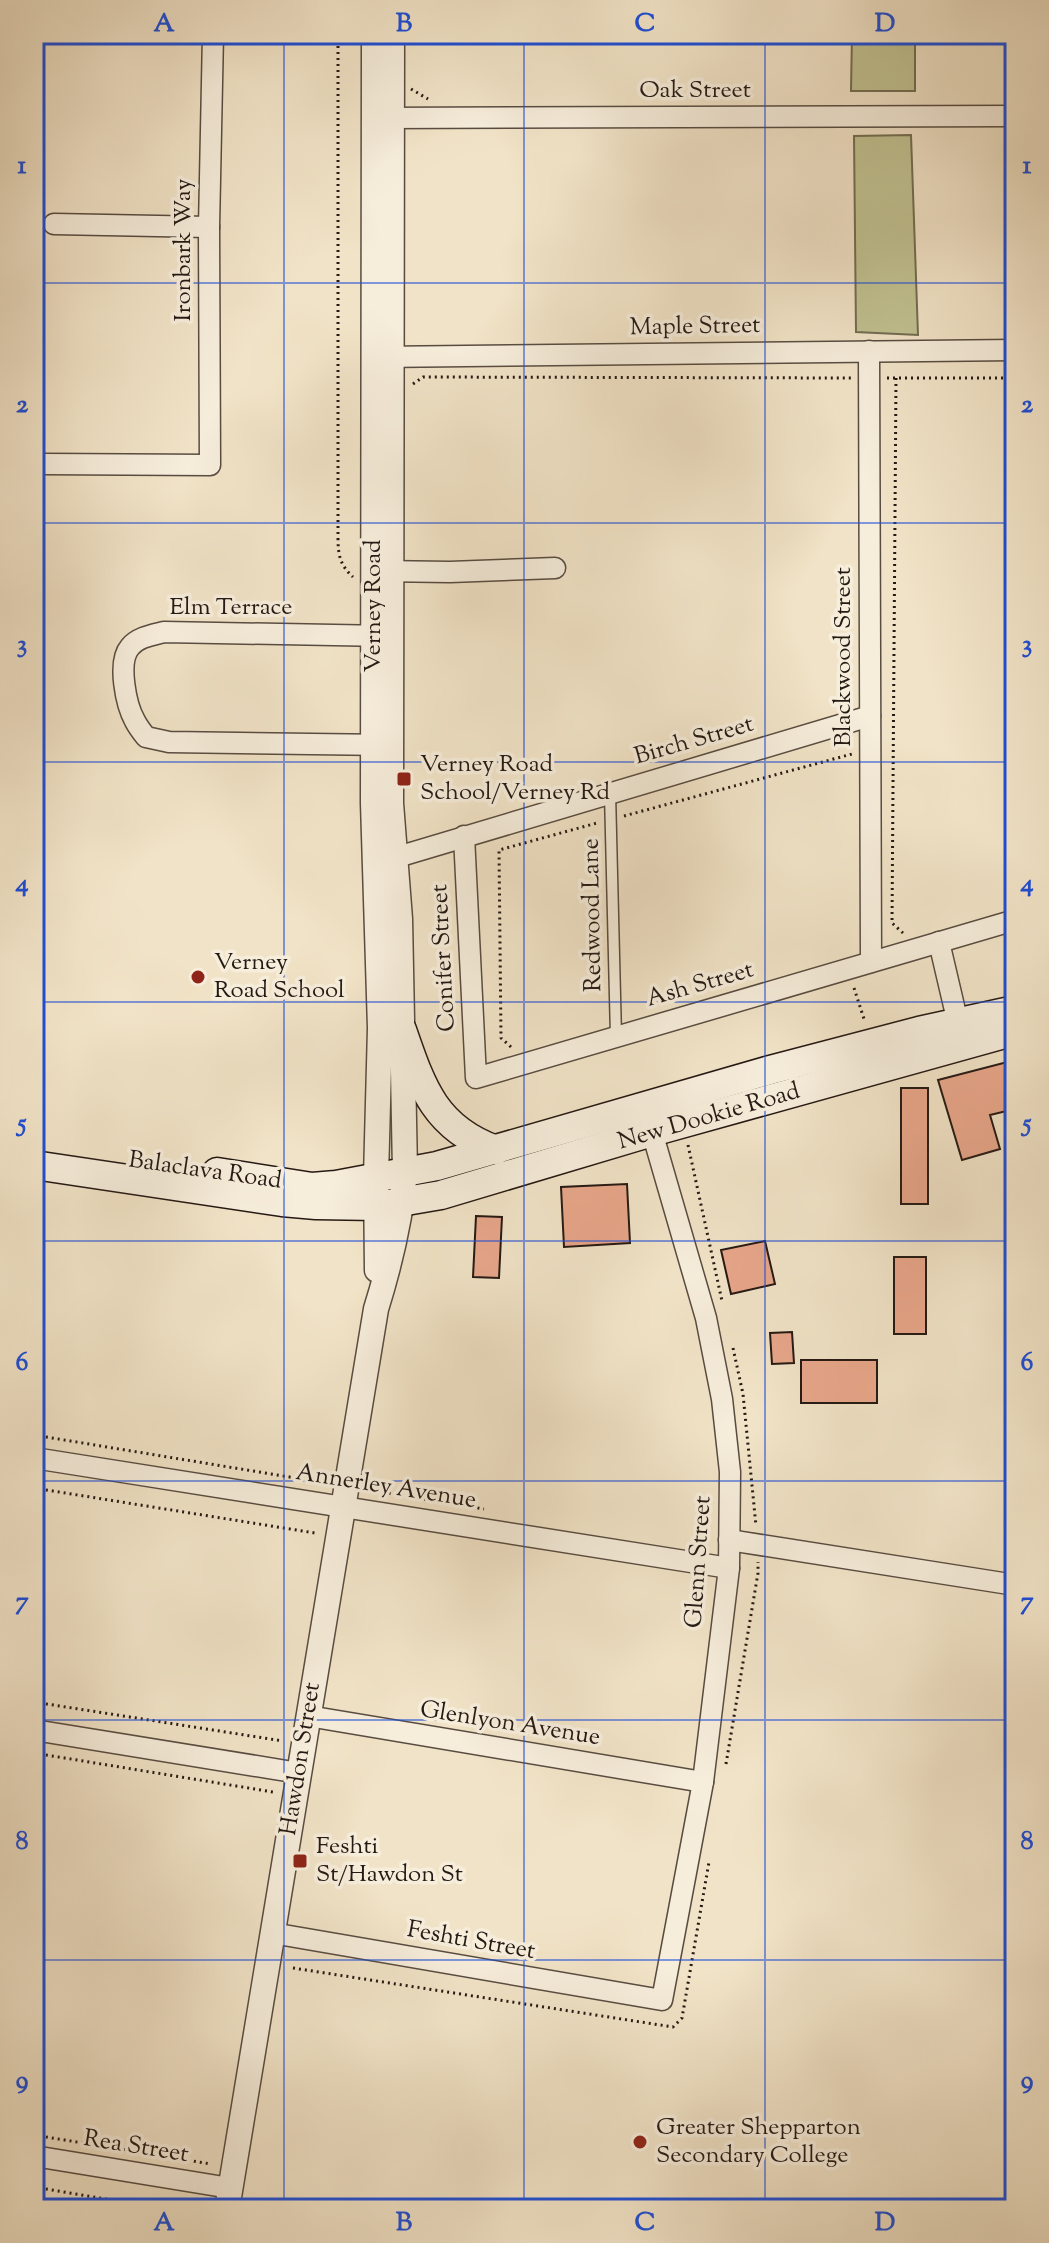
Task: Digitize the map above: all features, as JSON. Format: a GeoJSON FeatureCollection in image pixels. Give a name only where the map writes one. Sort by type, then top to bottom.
{"type":"FeatureCollection","features":[{"type":"Feature","properties":{"kind":"main road","name":"New Dookie Road"},"geometry":{"type":"LineString","coordinates":[[390,1204],[441,1195],[652,1132],[960,1034],[1015,1010]]}},
{"type":"Feature","properties":{"kind":"main road"},"geometry":{"type":"LineString","coordinates":[[402,1030],[420,1077],[443,1118],[466,1137],[496,1150]]}},
{"type":"Feature","properties":{"kind":"main road","name":"New Dookie Road"},"geometry":{"type":"LineString","coordinates":[[405,1171],[496,1150],[729,1082],[960,1034],[1015,1031]]}},
{"type":"Feature","properties":{"kind":"main road","name":"Balaclava Road"},"geometry":{"type":"LineString","coordinates":[[34,1145],[312,1187],[405,1171]]}},
{"type":"Feature","properties":{"kind":"main road","name":"Balaclava Road"},"geometry":{"type":"LineString","coordinates":[[34,1165],[282,1202],[390,1204]]}},
{"type":"Feature","properties":{"kind":"street","name":"Ironbark Way"},"geometry":{"type":"LineString","coordinates":[[43,464],[210,465],[209,227],[213,34]]}},
{"type":"Feature","properties":{"kind":"street","name":"Verney Road"},"geometry":{"type":"LineString","coordinates":[[374,34],[384,118]]}},
{"type":"Feature","properties":{"kind":"street","name":"Verney Road"},"geometry":{"type":"LineString","coordinates":[[392,34],[384,118],[380,579],[383,745],[400,919],[405,1171]]}},
{"type":"Feature","properties":{"kind":"street","name":"Oak Street"},"geometry":{"type":"LineString","coordinates":[[384,118],[1015,116]]}},
{"type":"Feature","properties":{"kind":"street"},"geometry":{"type":"LineString","coordinates":[[54,224],[209,227]]}},
{"type":"Feature","properties":{"kind":"street","name":"Maple Street"},"geometry":{"type":"LineString","coordinates":[[384,357],[1015,350]]}},
{"type":"Feature","properties":{"kind":"street","name":"Blackwood Street"},"geometry":{"type":"LineString","coordinates":[[869,351],[871,962]]}},
{"type":"Feature","properties":{"kind":"street"},"geometry":{"type":"LineString","coordinates":[[380,579],[450,572],[555,568]]}},
{"type":"Feature","properties":{"kind":"street","name":"Elm Terrace"},"geometry":{"type":"LineString","coordinates":[[383,636],[164,632],[141,638],[128,648],[123,664],[126,693],[134,719],[146,737],[180,743],[383,745]]}},
{"type":"Feature","properties":{"kind":"street","name":"Birch Street"},"geometry":{"type":"LineString","coordinates":[[394,858],[870,716]]}},
{"type":"Feature","properties":{"kind":"street","name":"Verney Road"},"geometry":{"type":"LineString","coordinates":[[376,1177],[380,1028],[373,803],[383,745]]}},
{"type":"Feature","properties":{"kind":"street","name":"Conifer Street"},"geometry":{"type":"LineString","coordinates":[[464,836],[476,1078]]}},
{"type":"Feature","properties":{"kind":"street","name":"Ash Street"},"geometry":{"type":"LineString","coordinates":[[476,1078],[1015,920]]}},
{"type":"Feature","properties":{"kind":"street"},"geometry":{"type":"LineString","coordinates":[[939,942],[960,1034]]}},
{"type":"Feature","properties":{"kind":"street","name":"Glenn Street"},"geometry":{"type":"LineString","coordinates":[[652,1132],[706,1318],[722,1399],[730,1472],[729,1568],[703,1782],[662,2000]]}},
{"type":"Feature","properties":{"kind":"street","name":"Hawdon Street"},"geometry":{"type":"LineString","coordinates":[[228,2198],[376,1309],[390,1204],[405,1171]]}},
{"type":"Feature","properties":{"kind":"street","name":"Hawdon Street"},"geometry":{"type":"LineString","coordinates":[[376,1177],[390,1204]]}},
{"type":"Feature","properties":{"kind":"street","name":"Annerley Avenue"},"geometry":{"type":"LineString","coordinates":[[34,1458],[345,1497],[729,1568]]}},
{"type":"Feature","properties":{"kind":"street"},"geometry":{"type":"LineString","coordinates":[[729,1540],[1009,1584]]}},
{"type":"Feature","properties":{"kind":"street","name":"Glenlyon Avenue"},"geometry":{"type":"LineString","coordinates":[[308,1716],[703,1782]]}},
{"type":"Feature","properties":{"kind":"street"},"geometry":{"type":"LineString","coordinates":[[34,1730],[299,1773]]}},
{"type":"Feature","properties":{"kind":"street","name":"Feshti Street"},"geometry":{"type":"LineString","coordinates":[[272,1933],[662,2000]]}},
{"type":"Feature","properties":{"kind":"street","name":"Rea Street"},"geometry":{"type":"LineString","coordinates":[[34,2156],[228,2198]]}},
{"type":"Feature","properties":{"kind":"lane","name":"Redwood Lane"},"geometry":{"type":"LineString","coordinates":[[610,793],[616,1037]]}},
{"type":"Feature","properties":{"kind":"path"},"geometry":{"type":"LineString","coordinates":[[338,34],[338,554],[342,565],[380,579]]}},
{"type":"Feature","properties":{"kind":"path"},"geometry":{"type":"LineString","coordinates":[[412,385],[423,377],[1015,378]]}},
{"type":"Feature","properties":{"kind":"path"},"geometry":{"type":"LineString","coordinates":[[896,378],[892,923],[910,939]]}},
{"type":"Feature","properties":{"kind":"path"},"geometry":{"type":"LineString","coordinates":[[519,1054],[501,1038],[499,850],[858,752]]}},
{"type":"Feature","properties":{"kind":"path"},"geometry":{"type":"LineString","coordinates":[[848,969],[866,1025]]}},
{"type":"Feature","properties":{"kind":"path"},"geometry":{"type":"LineString","coordinates":[[687,1141],[723,1304]]}},
{"type":"Feature","properties":{"kind":"path"},"geometry":{"type":"LineString","coordinates":[[724,1773],[758,1573],[743,1394],[733,1349]]}},
{"type":"Feature","properties":{"kind":"path"},"geometry":{"type":"LineString","coordinates":[[34,1435],[345,1497],[494,1510]]}},
{"type":"Feature","properties":{"kind":"path"},"geometry":{"type":"LineString","coordinates":[[34,1488],[315,1533]]}},
{"type":"Feature","properties":{"kind":"path"},"geometry":{"type":"LineString","coordinates":[[34,1702],[284,1741]]}},
{"type":"Feature","properties":{"kind":"path"},"geometry":{"type":"LineString","coordinates":[[34,1753],[273,1792]]}},
{"type":"Feature","properties":{"kind":"path"},"geometry":{"type":"LineString","coordinates":[[293,1968],[673,2027],[682,2018],[711,1849]]}},
{"type":"Feature","properties":{"kind":"path"},"geometry":{"type":"LineString","coordinates":[[34,2135],[211,2164]]}},
{"type":"Feature","properties":{"kind":"path"},"geometry":{"type":"LineString","coordinates":[[34,2187],[165,2209]]}},
{"type":"Feature","properties":{"kind":"green space"},"geometry":{"type":"Polygon","coordinates":[[[852,34],[915,34],[915,91],[851,91],[852,34]]]}},
{"type":"Feature","properties":{"kind":"green space"},"geometry":{"type":"Polygon","coordinates":[[[911,135],[918,335],[856,332],[854,136],[911,135]]]}},
{"type":"Feature","properties":{"kind":"building"},"geometry":{"type":"Polygon","coordinates":[[[1015,1060],[1015,1109],[990,1115],[1000,1149],[962,1160],[938,1080],[1015,1060]]]}},
{"type":"Feature","properties":{"kind":"building"},"geometry":{"type":"Polygon","coordinates":[[[901,1088],[928,1088],[928,1204],[901,1204],[901,1088]]]}},
{"type":"Feature","properties":{"kind":"building"},"geometry":{"type":"Polygon","coordinates":[[[627,1184],[630,1243],[564,1247],[561,1187],[627,1184]]]}},
{"type":"Feature","properties":{"kind":"building"},"geometry":{"type":"Polygon","coordinates":[[[476,1216],[502,1217],[499,1278],[473,1277],[476,1216]]]}},
{"type":"Feature","properties":{"kind":"building"},"geometry":{"type":"Polygon","coordinates":[[[765,1241],[775,1284],[731,1294],[721,1250],[765,1241]]]}},
{"type":"Feature","properties":{"kind":"building"},"geometry":{"type":"Polygon","coordinates":[[[894,1257],[926,1257],[926,1334],[894,1334],[894,1257]]]}},
{"type":"Feature","properties":{"kind":"building"},"geometry":{"type":"Polygon","coordinates":[[[792,1332],[794,1363],[772,1364],[770,1333],[792,1332]]]}},
{"type":"Feature","properties":{"kind":"building"},"geometry":{"type":"Polygon","coordinates":[[[801,1360],[877,1360],[877,1403],[801,1403],[801,1360]]]}},
{"type":"Feature","properties":{"kind":"place","name":"Verney Road School/Verney Rd"},"geometry":{"type":"Point","coordinates":[404,779]}},
{"type":"Feature","properties":{"kind":"place","name":"Verney Road School"},"geometry":{"type":"Point","coordinates":[198,977]}},
{"type":"Feature","properties":{"kind":"place","name":"Feshti St/Hawdon St"},"geometry":{"type":"Point","coordinates":[300,1861]}},
{"type":"Feature","properties":{"kind":"place","name":"Greater Shepparton Secondary College"},"geometry":{"type":"Point","coordinates":[640,2142]}}]}
